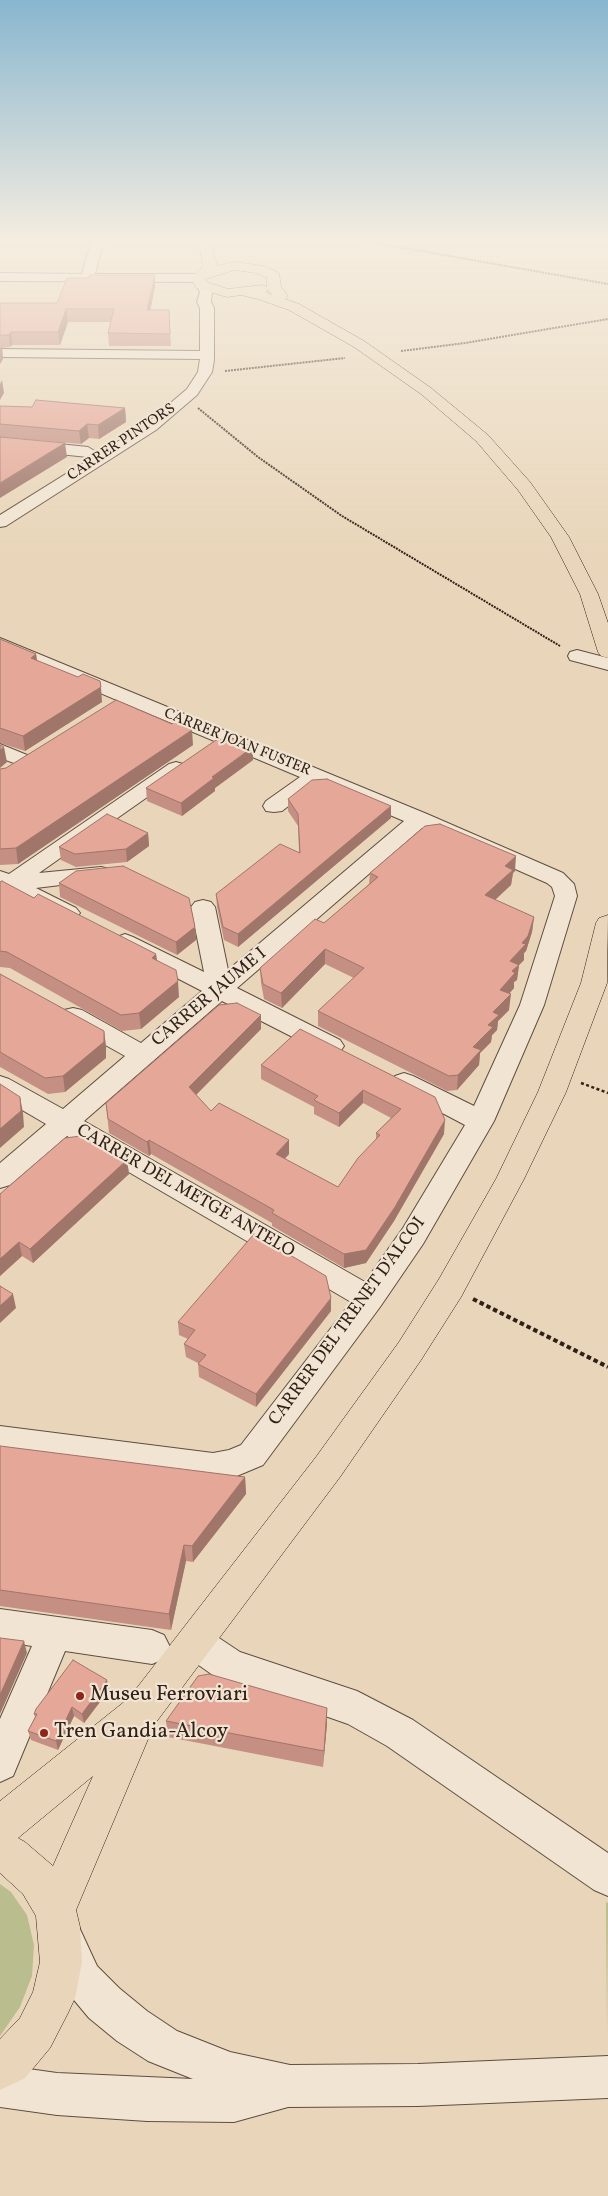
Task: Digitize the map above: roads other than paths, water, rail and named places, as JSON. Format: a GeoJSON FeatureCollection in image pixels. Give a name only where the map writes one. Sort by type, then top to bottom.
{"type":"FeatureCollection","features":[{"type":"Feature","properties":{"kind":"main road"},"geometry":{"type":"LineString","coordinates":[[353,341],[404,374],[462,420],[498,455],[524,486],[550,521],[580,574],[598,619],[608,652]]}},
{"type":"Feature","properties":{"kind":"main road"},"geometry":{"type":"LineString","coordinates":[[0,1827],[142,1710],[328,1467],[410,1351],[450,1288],[510,1179],[552,1092],[594,983],[608,923]]}},
{"type":"Feature","properties":{"kind":"main road"},"geometry":{"type":"LineString","coordinates":[[57,1919],[142,1710]]}},
{"type":"Feature","properties":{"kind":"main road"},"geometry":{"type":"LineString","coordinates":[[0,1852],[11,1856],[38,1878],[57,1919],[61,1962],[53,1998],[35,2033],[9,2062],[0,2068]]}},
{"type":"Feature","properties":{"kind":"street"},"geometry":{"type":"LineString","coordinates":[[0,353],[196,359],[193,341]]}},
{"type":"Feature","properties":{"kind":"street","name":"CARRER PINTORS"},"geometry":{"type":"LineString","coordinates":[[0,522],[151,427],[186,398],[205,372],[196,359],[197,341]]}},
{"type":"Feature","properties":{"kind":"street"},"geometry":{"type":"LineString","coordinates":[[0,506],[156,408],[179,383]]}},
{"type":"Feature","properties":{"kind":"street"},"geometry":{"type":"LineString","coordinates":[[0,442],[88,452]]}},
{"type":"Feature","properties":{"kind":"street","name":"CARRER JOAN FUSTER"},"geometry":{"type":"LineString","coordinates":[[0,644],[206,748],[315,775],[555,878]]}},
{"type":"Feature","properties":{"kind":"street"},"geometry":{"type":"LineString","coordinates":[[577,656],[608,664]]}},
{"type":"Feature","properties":{"kind":"street"},"geometry":{"type":"LineString","coordinates":[[3,884],[206,748]]}},
{"type":"Feature","properties":{"kind":"street"},"geometry":{"type":"LineString","coordinates":[[0,750],[25,762]]}},
{"type":"Feature","properties":{"kind":"street"},"geometry":{"type":"LineString","coordinates":[[274,806],[315,775]]}},
{"type":"Feature","properties":{"kind":"street","name":"CARRER JAUME I"},"geometry":{"type":"LineString","coordinates":[[0,1178],[419,819]]}},
{"type":"Feature","properties":{"kind":"street"},"geometry":{"type":"LineString","coordinates":[[3,884],[119,872]]}},
{"type":"Feature","properties":{"kind":"street","name":"CARRER DEL TRENET D'ALCOI"},"geometry":{"type":"LineString","coordinates":[[0,1440],[213,1467],[232,1464],[252,1454],[370,1299],[413,1236],[481,1121],[532,1005],[566,896],[563,884],[555,878]]}},
{"type":"Feature","properties":{"kind":"street"},"geometry":{"type":"LineString","coordinates":[[3,884],[98,928],[351,1056]]}},
{"type":"Feature","properties":{"kind":"street"},"geometry":{"type":"LineString","coordinates":[[203,907],[220,990]]}},
{"type":"Feature","properties":{"kind":"street"},"geometry":{"type":"LineString","coordinates":[[50,1004],[143,1054]]}},
{"type":"Feature","properties":{"kind":"street"},"geometry":{"type":"LineString","coordinates":[[386,1073],[481,1121]]}},
{"type":"Feature","properties":{"kind":"street","name":"CARRER DEL METGE ANTELO"},"geometry":{"type":"LineString","coordinates":[[0,1085],[370,1299]]}},
{"type":"Feature","properties":{"kind":"street"},"geometry":{"type":"LineString","coordinates":[[0,1625],[52,1642],[152,1647]]}},
{"type":"Feature","properties":{"kind":"street"},"geometry":{"type":"LineString","coordinates":[[0,1764],[52,1642]]}},
{"type":"Feature","properties":{"kind":"street"},"geometry":{"type":"LineString","coordinates":[[195,1642],[230,1666],[357,1709],[400,1732],[608,1876]]}},
{"type":"Feature","properties":{"kind":"street"},"geometry":{"type":"LineString","coordinates":[[57,1919],[83,1980],[104,2003],[132,2026],[163,2046],[196,2061],[230,2073],[290,2086],[418,2085],[608,2078]]}},
{"type":"Feature","properties":{"kind":"street"},"geometry":{"type":"LineString","coordinates":[[0,2086],[57,2094],[147,2100],[234,2101],[290,2086]]}},
{"type":"Feature","properties":{"kind":"place","name":"Museu Ferroviari"},"geometry":{"type":"Point","coordinates":[80,1696]}},
{"type":"Feature","properties":{"kind":"place","name":"Tren Gandia-Alcoy"},"geometry":{"type":"Point","coordinates":[44,1733]}}]}
